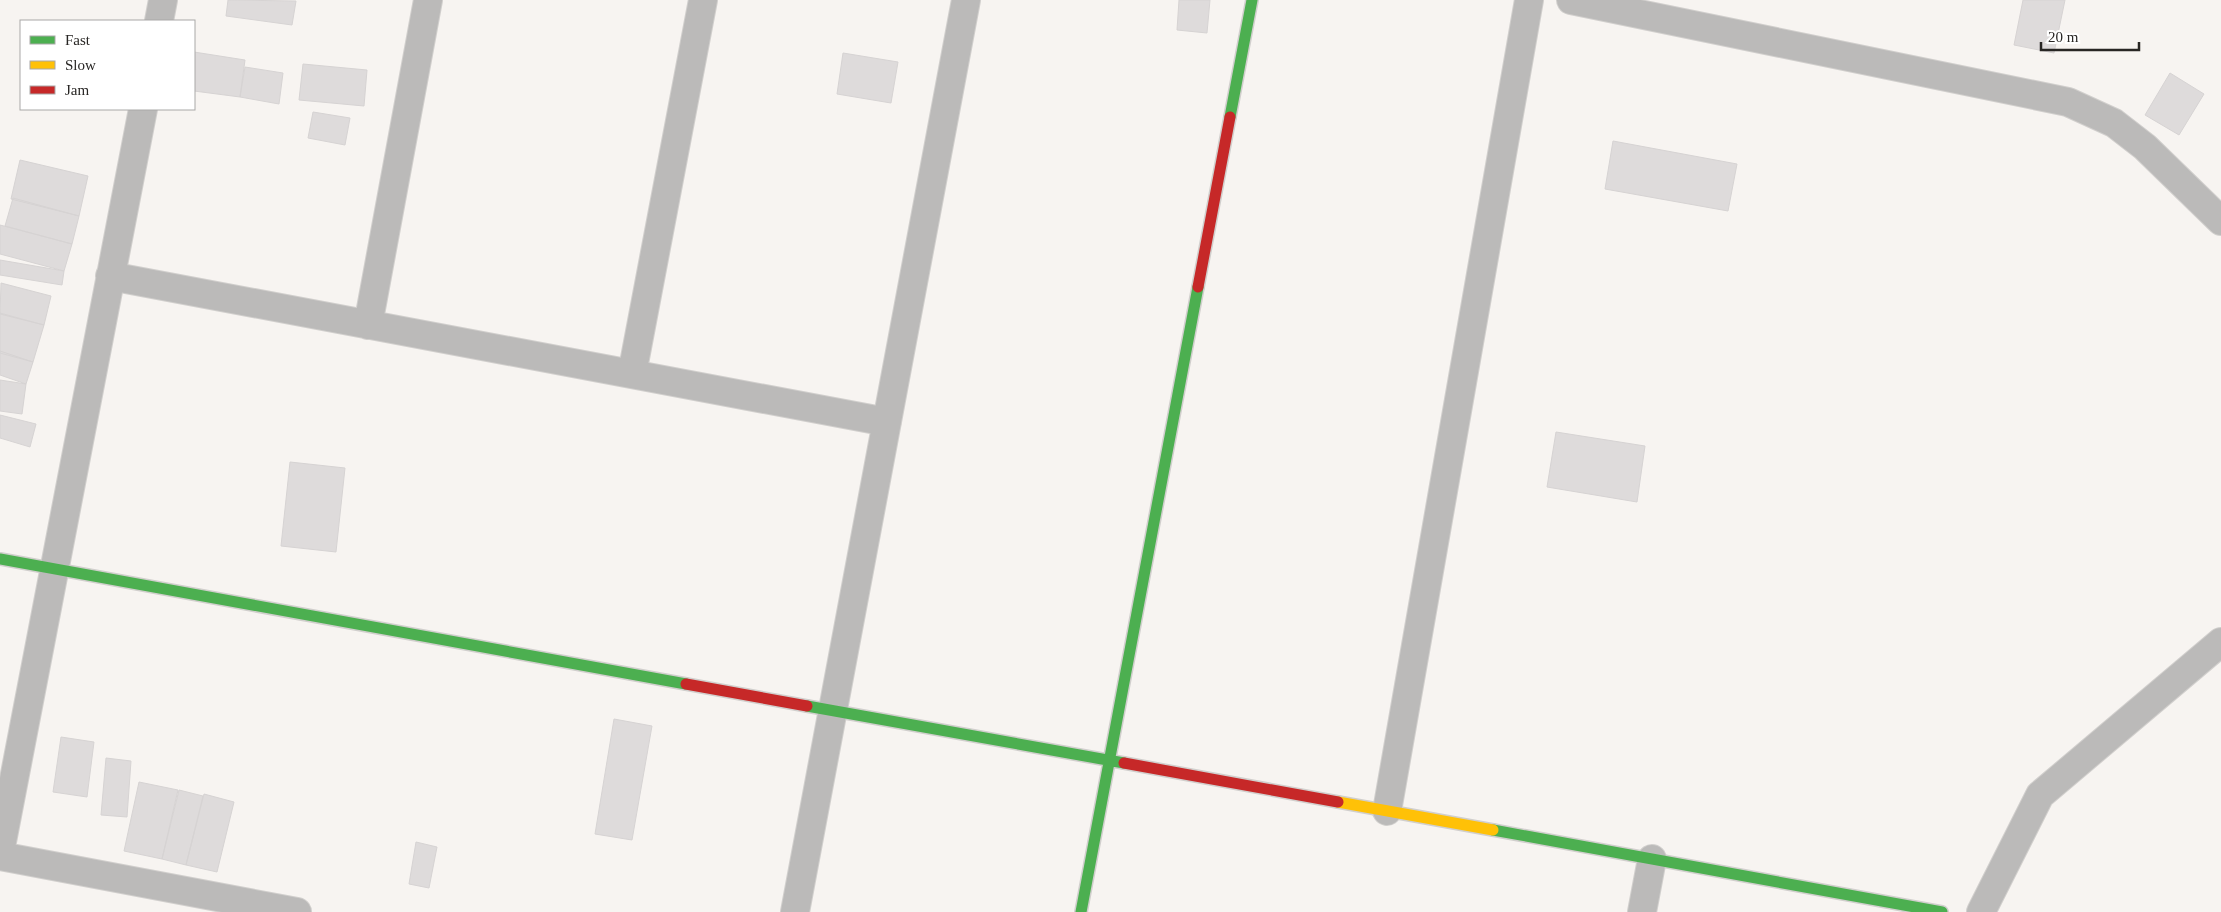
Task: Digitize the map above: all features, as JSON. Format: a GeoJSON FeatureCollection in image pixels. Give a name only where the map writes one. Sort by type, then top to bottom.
{"type":"FeatureCollection","features":[{"type":"Feature","properties":{"kind":"street"},"geometry":{"type":"LineString","coordinates":[[159,20],[163,0]]}},
{"type":"Feature","properties":{"kind":"street"},"geometry":{"type":"LineString","coordinates":[[368,325],[428,0]]}},
{"type":"Feature","properties":{"kind":"street"},"geometry":{"type":"LineString","coordinates":[[632,374],[703,0]]}},
{"type":"Feature","properties":{"kind":"street"},"geometry":{"type":"LineString","coordinates":[[795,912],[966,0]]}},
{"type":"Feature","properties":{"kind":"street"},"geometry":{"type":"LineString","coordinates":[[1081,912],[1252,0]]}},
{"type":"Feature","properties":{"kind":"street"},"geometry":{"type":"LineString","coordinates":[[1387,811],[1530,0]]}},
{"type":"Feature","properties":{"kind":"street"},"geometry":{"type":"LineString","coordinates":[[1571,0],[2068,102],[2114,123],[2145,147],[2221,221]]}},
{"type":"Feature","properties":{"kind":"street"},"geometry":{"type":"LineString","coordinates":[[0,852],[142,110]]}},
{"type":"Feature","properties":{"kind":"street"},"geometry":{"type":"LineString","coordinates":[[110,276],[887,422]]}},
{"type":"Feature","properties":{"kind":"street"},"geometry":{"type":"LineString","coordinates":[[0,559],[1942,912]]}},
{"type":"Feature","properties":{"kind":"street"},"geometry":{"type":"LineString","coordinates":[[1981,912],[2040,795],[2221,642]]}},
{"type":"Feature","properties":{"kind":"street"},"geometry":{"type":"LineString","coordinates":[[0,856],[297,912]]}},
{"type":"Feature","properties":{"kind":"street"},"geometry":{"type":"LineString","coordinates":[[1642,912],[1652,859]]}},
{"type":"Feature","properties":{"kind":"building"},"geometry":{"type":"Polygon","coordinates":[[[228,0],[296,1],[292,25],[226,16],[228,0]]]}},
{"type":"Feature","properties":{"kind":"building"},"geometry":{"type":"Polygon","coordinates":[[[1179,0],[1210,0],[1207,33],[1177,30],[1179,0]]]}},
{"type":"Feature","properties":{"kind":"building"},"geometry":{"type":"Polygon","coordinates":[[[2023,0],[2065,0],[2054,53],[2014,45],[2023,0]]]}},
{"type":"Feature","properties":{"kind":"building"},"geometry":{"type":"Polygon","coordinates":[[[195,52],[245,60],[240,97],[195,91],[195,52]]]}},
{"type":"Feature","properties":{"kind":"building"},"geometry":{"type":"Polygon","coordinates":[[[843,53],[898,62],[891,103],[837,94],[843,53]]]}},
{"type":"Feature","properties":{"kind":"building"},"geometry":{"type":"Polygon","coordinates":[[[303,64],[367,70],[364,106],[299,100],[303,64]]]}},
{"type":"Feature","properties":{"kind":"building"},"geometry":{"type":"Polygon","coordinates":[[[245,67],[283,73],[279,104],[240,97],[245,67]]]}},
{"type":"Feature","properties":{"kind":"building"},"geometry":{"type":"Polygon","coordinates":[[[2170,73],[2204,94],[2179,135],[2145,115],[2170,73]]]}},
{"type":"Feature","properties":{"kind":"building"},"geometry":{"type":"Polygon","coordinates":[[[313,112],[350,118],[345,145],[308,138],[313,112]]]}},
{"type":"Feature","properties":{"kind":"building"},"geometry":{"type":"Polygon","coordinates":[[[1613,141],[1737,164],[1728,211],[1605,189],[1613,141]]]}},
{"type":"Feature","properties":{"kind":"building"},"geometry":{"type":"Polygon","coordinates":[[[20,160],[88,176],[79,216],[11,199],[20,160]]]}},
{"type":"Feature","properties":{"kind":"building"},"geometry":{"type":"Polygon","coordinates":[[[13,198],[79,216],[72,244],[5,226],[13,198]]]}},
{"type":"Feature","properties":{"kind":"building"},"geometry":{"type":"Polygon","coordinates":[[[0,225],[72,244],[64,271],[0,254],[0,225]]]}},
{"type":"Feature","properties":{"kind":"building"},"geometry":{"type":"Polygon","coordinates":[[[0,260],[64,271],[62,285],[0,275],[0,260]]]}},
{"type":"Feature","properties":{"kind":"building"},"geometry":{"type":"Polygon","coordinates":[[[1,283],[51,296],[44,325],[0,314],[1,283]]]}},
{"type":"Feature","properties":{"kind":"building"},"geometry":{"type":"Polygon","coordinates":[[[0,313],[44,325],[33,362],[0,353],[0,313]]]}},
{"type":"Feature","properties":{"kind":"building"},"geometry":{"type":"Polygon","coordinates":[[[0,351],[33,362],[26,384],[0,375],[0,351]]]}},
{"type":"Feature","properties":{"kind":"building"},"geometry":{"type":"Polygon","coordinates":[[[0,380],[26,384],[22,414],[0,411],[0,380]]]}},
{"type":"Feature","properties":{"kind":"building"},"geometry":{"type":"Polygon","coordinates":[[[0,415],[36,424],[30,447],[0,438],[0,415]]]}},
{"type":"Feature","properties":{"kind":"building"},"geometry":{"type":"Polygon","coordinates":[[[1556,432],[1645,446],[1637,502],[1547,487],[1556,432]]]}},
{"type":"Feature","properties":{"kind":"building"},"geometry":{"type":"Polygon","coordinates":[[[290,462],[345,468],[336,552],[281,546],[290,462]]]}},
{"type":"Feature","properties":{"kind":"building"},"geometry":{"type":"Polygon","coordinates":[[[614,719],[652,726],[632,840],[595,834],[614,719]]]}},
{"type":"Feature","properties":{"kind":"building"},"geometry":{"type":"Polygon","coordinates":[[[61,737],[94,742],[87,797],[53,792],[61,737]]]}},
{"type":"Feature","properties":{"kind":"building"},"geometry":{"type":"Polygon","coordinates":[[[106,758],[131,761],[127,817],[101,815],[106,758]]]}},
{"type":"Feature","properties":{"kind":"building"},"geometry":{"type":"Polygon","coordinates":[[[139,782],[178,790],[162,859],[124,851],[139,782]]]}},
{"type":"Feature","properties":{"kind":"building"},"geometry":{"type":"Polygon","coordinates":[[[179,790],[203,796],[186,865],[162,859],[179,790]]]}},
{"type":"Feature","properties":{"kind":"building"},"geometry":{"type":"Polygon","coordinates":[[[204,794],[234,802],[217,872],[186,865],[204,794]]]}},
{"type":"Feature","properties":{"kind":"building"},"geometry":{"type":"Polygon","coordinates":[[[416,842],[437,847],[429,888],[409,884],[416,842]]]}},
{"type":"Feature","properties":{"kind":"traffic: fast"},"geometry":{"type":"LineString","coordinates":[[1230,117],[1252,0]]}},
{"type":"Feature","properties":{"kind":"traffic: fast"},"geometry":{"type":"LineString","coordinates":[[1081,912],[1198,287]]}},
{"type":"Feature","properties":{"kind":"traffic: fast"},"geometry":{"type":"LineString","coordinates":[[0,559],[686,684]]}},
{"type":"Feature","properties":{"kind":"traffic: fast"},"geometry":{"type":"LineString","coordinates":[[807,706],[1124,763]]}},
{"type":"Feature","properties":{"kind":"traffic: fast"},"geometry":{"type":"LineString","coordinates":[[1493,830],[1942,912]]}},
{"type":"Feature","properties":{"kind":"traffic: slow"},"geometry":{"type":"LineString","coordinates":[[1338,802],[1493,830]]}},
{"type":"Feature","properties":{"kind":"traffic: jam"},"geometry":{"type":"LineString","coordinates":[[1198,287],[1230,117]]}},
{"type":"Feature","properties":{"kind":"traffic: jam"},"geometry":{"type":"LineString","coordinates":[[686,684],[807,706]]}},
{"type":"Feature","properties":{"kind":"traffic: jam"},"geometry":{"type":"LineString","coordinates":[[1124,763],[1338,802]]}}]}
